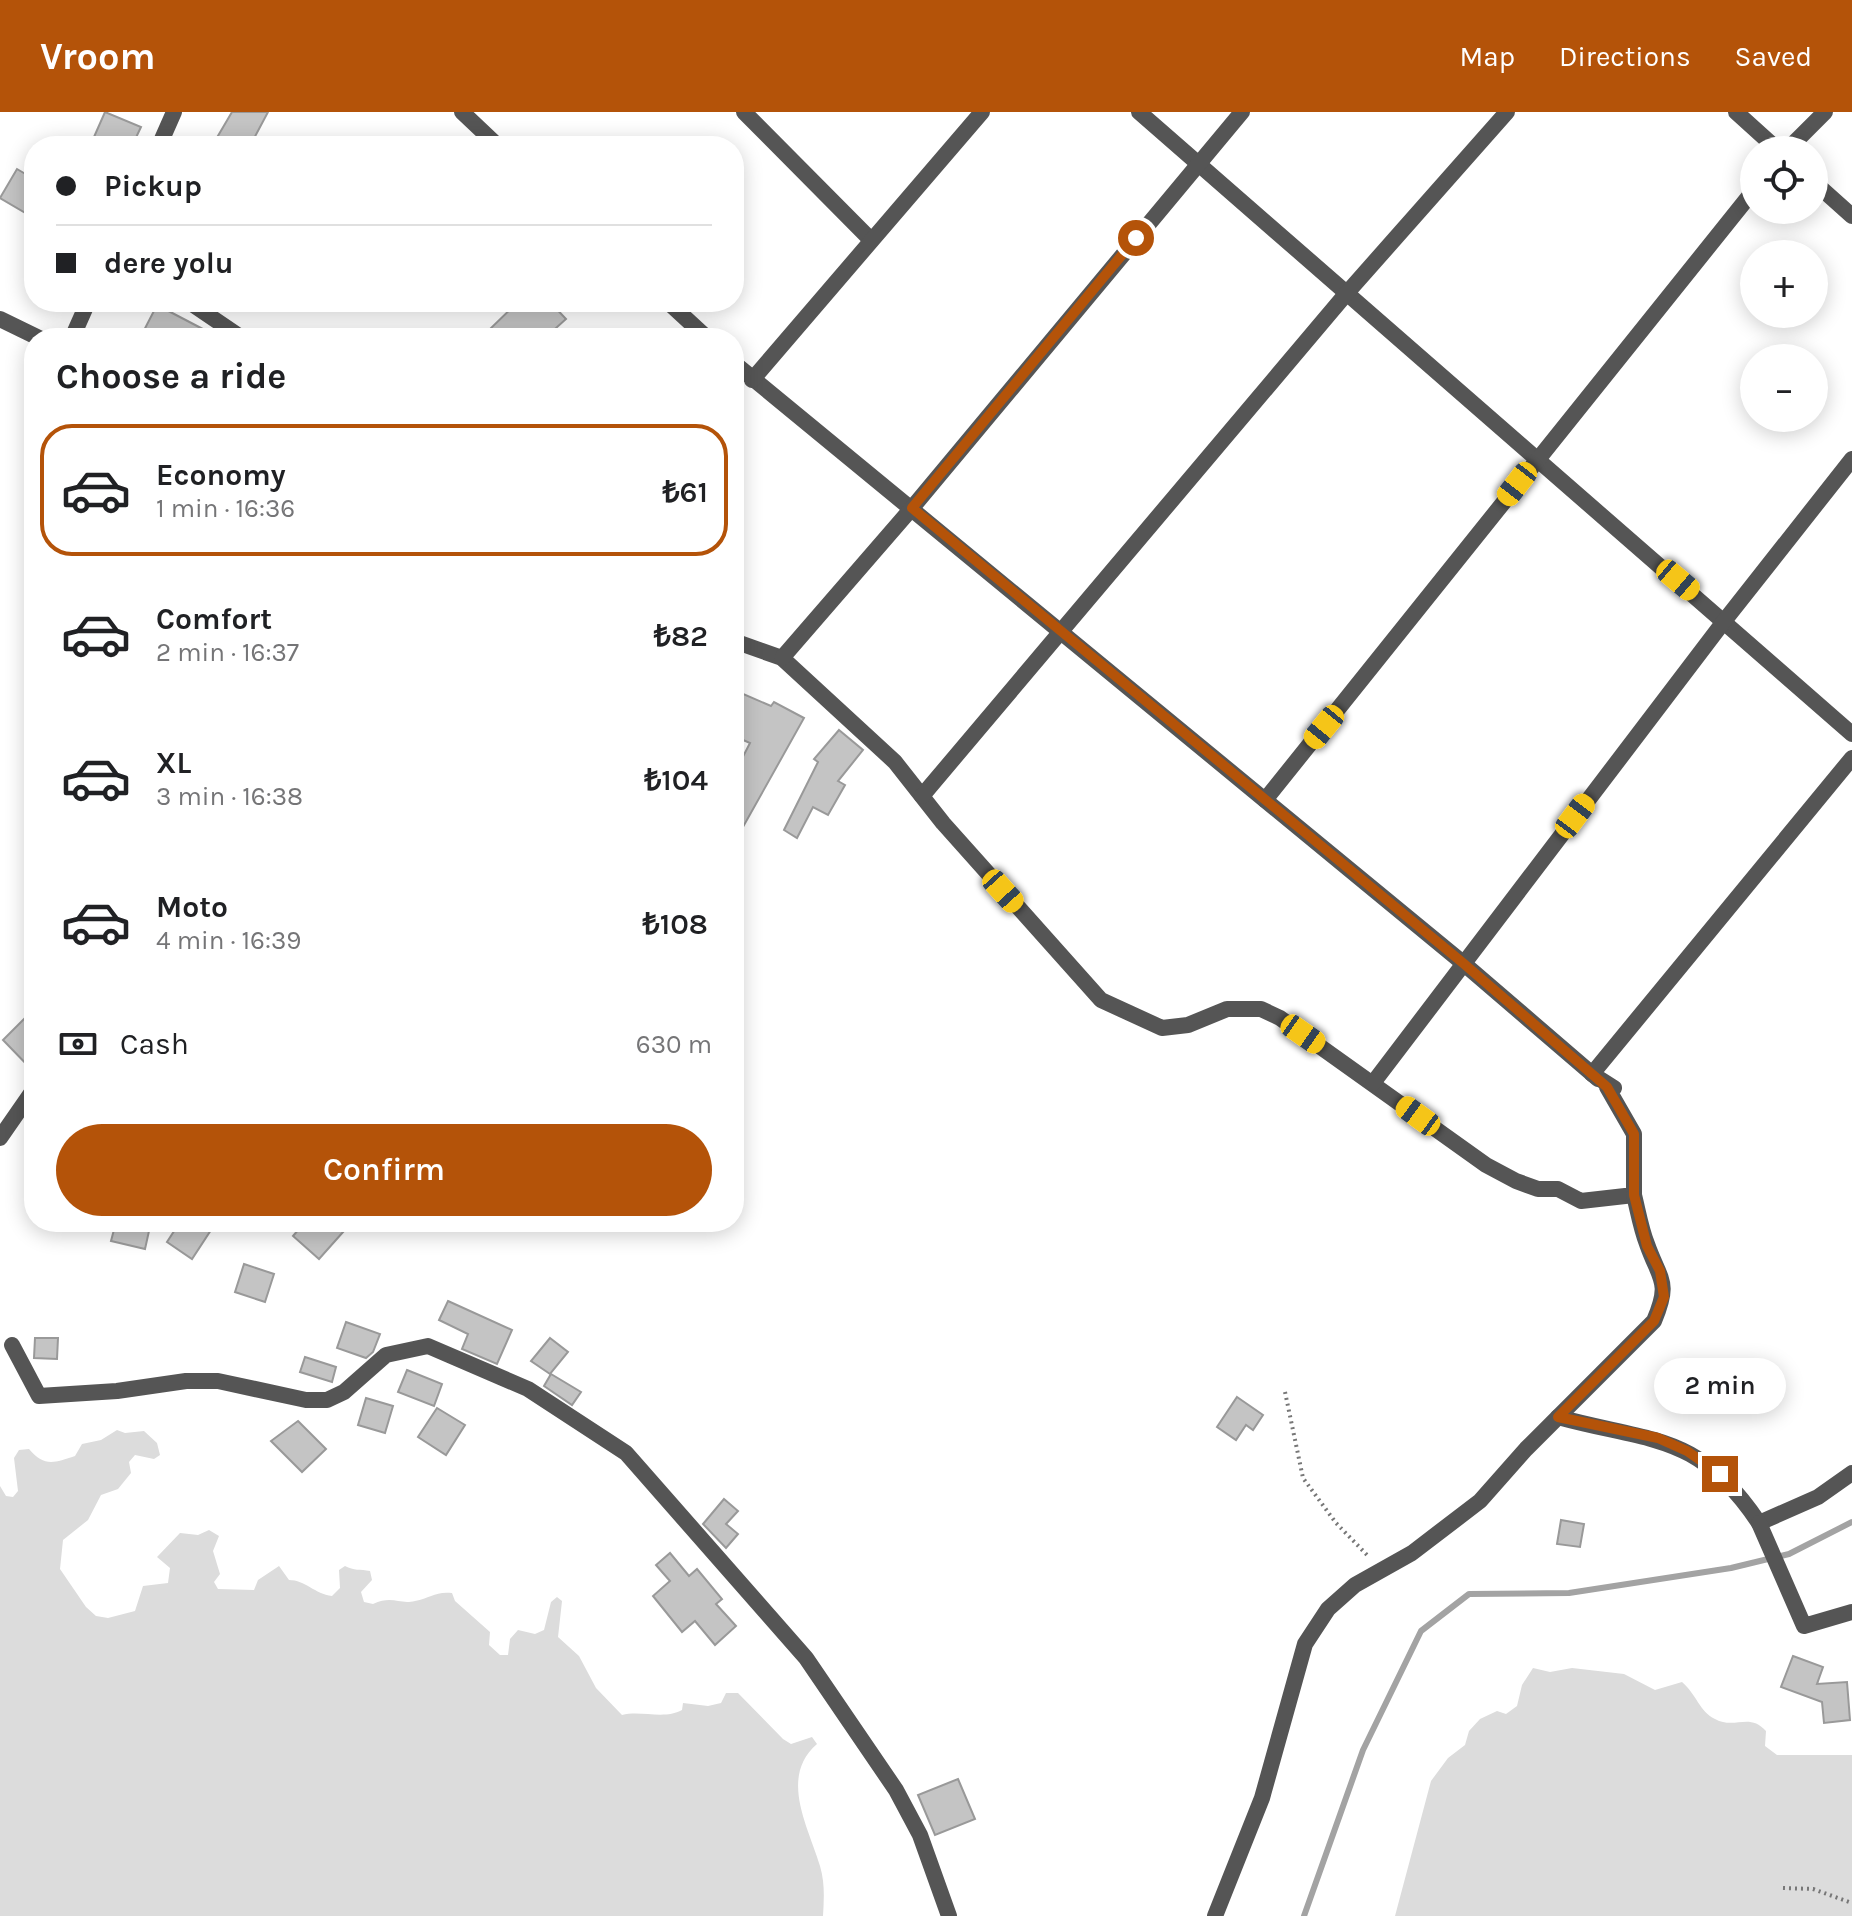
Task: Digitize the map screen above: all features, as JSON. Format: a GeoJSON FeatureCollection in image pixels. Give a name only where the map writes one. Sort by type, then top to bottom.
{"type":"FeatureCollection","features":[{"type":"Feature","properties":{"kind":"street"},"geometry":{"type":"LineString","coordinates":[[163,136],[174,112]]}},
{"type":"Feature","properties":{"kind":"street"},"geometry":{"type":"LineString","coordinates":[[462,112],[487,136]]}},
{"type":"Feature","properties":{"kind":"street"},"geometry":{"type":"LineString","coordinates":[[744,112],[870,239]]}},
{"type":"Feature","properties":{"kind":"street"},"geometry":{"type":"LineString","coordinates":[[752,380],[982,112]]}},
{"type":"Feature","properties":{"kind":"street"},"geometry":{"type":"LineString","coordinates":[[1139,112],[1536,460],[1725,620],[1852,734]]}},
{"type":"Feature","properties":{"kind":"street"},"geometry":{"type":"LineString","coordinates":[[782,658],[912,508],[1242,112]]}},
{"type":"Feature","properties":{"kind":"street"},"geometry":{"type":"LineString","coordinates":[[922,796],[1063,633],[1346,294],[1507,112]]}},
{"type":"Feature","properties":{"kind":"street"},"geometry":{"type":"LineString","coordinates":[[1736,112],[1763,136]]}},
{"type":"Feature","properties":{"kind":"street"},"geometry":{"type":"LineString","coordinates":[[1801,136],[1825,112]]}},
{"type":"Feature","properties":{"kind":"street"},"geometry":{"type":"LineString","coordinates":[[1828,195],[1852,216]]}},
{"type":"Feature","properties":{"kind":"street"},"geometry":{"type":"LineString","coordinates":[[1265,800],[1740,207]]}},
{"type":"Feature","properties":{"kind":"street"},"geometry":{"type":"LineString","coordinates":[[204,312],[227,328]]}},
{"type":"Feature","properties":{"kind":"street"},"geometry":{"type":"LineString","coordinates":[[679,312],[696,328]]}},
{"type":"Feature","properties":{"kind":"street"},"geometry":{"type":"LineString","coordinates":[[0,319],[24,331]]}},
{"type":"Feature","properties":{"kind":"street"},"geometry":{"type":"LineString","coordinates":[[744,372],[1463,963],[1607,1087],[1634,1134],[1634,1195],[1647,1246],[1660,1271],[1664,1297],[1654,1321],[1480,1501],[1412,1553],[1355,1585],[1328,1609],[1305,1644],[1262,1798],[1215,1916]]}},
{"type":"Feature","properties":{"kind":"street"},"geometry":{"type":"LineString","coordinates":[[1373,1083],[1725,620],[1852,459]]}},
{"type":"Feature","properties":{"kind":"street"},"geometry":{"type":"LineString","coordinates":[[744,645],[782,658],[895,762],[1101,1000],[1162,1028],[1188,1025],[1227,1009],[1261,1009],[1280,1018],[1486,1165],[1516,1181],[1538,1189],[1558,1189],[1581,1201],[1634,1195]]}},
{"type":"Feature","properties":{"kind":"street"},"geometry":{"type":"LineString","coordinates":[[1592,1074],[1852,758]]}},
{"type":"Feature","properties":{"kind":"street"},"geometry":{"type":"LineString","coordinates":[[0,1138],[24,1103]]}},
{"type":"Feature","properties":{"kind":"street"},"geometry":{"type":"LineString","coordinates":[[12,1345],[39,1396],[208,1381],[306,1400],[327,1400],[344,1392],[386,1355],[428,1346],[528,1389],[626,1453],[806,1658],[896,1790],[920,1835],[949,1916]]}},
{"type":"Feature","properties":{"kind":"street"},"geometry":{"type":"LineString","coordinates":[[1558,1417],[1658,1438],[1687,1451],[1736,1489],[1759,1523],[1804,1626],[1852,1612]]}},
{"type":"Feature","properties":{"kind":"street"},"geometry":{"type":"LineString","coordinates":[[1759,1523],[1818,1497],[1852,1473]]}},
{"type":"Feature","properties":{"kind":"path"},"geometry":{"type":"LineString","coordinates":[[1285,1392],[1303,1478],[1336,1523],[1382,1570]]}},
{"type":"Feature","properties":{"kind":"path"},"geometry":{"type":"LineString","coordinates":[[1783,1888],[1813,1889],[1852,1903]]}},
{"type":"Feature","properties":{"kind":"shaded area"},"geometry":{"type":"Polygon","coordinates":[[[117,1430],[125,1433],[144,1431],[157,1443],[160,1455],[154,1459],[135,1455],[129,1462],[131,1473],[118,1489],[101,1495],[88,1520],[63,1540],[60,1569],[86,1607],[96,1616],[108,1618],[135,1611],[143,1586],[168,1583],[170,1568],[157,1557],[180,1533],[198,1535],[209,1530],[219,1536],[213,1551],[220,1574],[214,1582],[218,1589],[254,1590],[258,1580],[279,1566],[289,1580],[332,1596],[340,1588],[339,1570],[345,1566],[370,1571],[372,1580],[361,1592],[364,1602],[409,1602],[452,1593],[455,1601],[490,1632],[489,1645],[500,1655],[508,1655],[510,1639],[518,1630],[535,1634],[544,1630],[551,1602],[557,1597],[562,1601],[558,1637],[579,1656],[596,1688],[622,1715],[675,1713],[682,1710],[683,1703],[708,1706],[721,1703],[726,1693],[738,1693],[791,1744],[812,1737],[817,1744],[806,1757],[798,1787],[804,1819],[822,1872],[823,1916],[0,1916],[0,1486],[6,1496],[13,1497],[18,1491],[14,1458],[19,1450],[29,1449],[40,1459],[55,1462],[75,1456],[82,1444],[101,1440],[117,1430]]]}},
{"type":"Feature","properties":{"kind":"shaded area"},"geometry":{"type":"Polygon","coordinates":[[[1533,1668],[1550,1672],[1572,1668],[1624,1674],[1655,1690],[1682,1682],[1705,1712],[1715,1719],[1760,1725],[1766,1731],[1765,1746],[1777,1755],[1852,1755],[1852,1916],[1395,1916],[1431,1781],[1448,1758],[1465,1745],[1469,1731],[1480,1719],[1497,1711],[1506,1714],[1517,1706],[1522,1685],[1533,1668]]]}},
{"type":"Feature","properties":{"kind":"building"},"geometry":{"type":"Polygon","coordinates":[[[105,112],[141,127],[137,136],[94,136],[105,112]]]}},
{"type":"Feature","properties":{"kind":"building"},"geometry":{"type":"Polygon","coordinates":[[[232,112],[268,112],[255,136],[218,136],[232,112]]]}},
{"type":"Feature","properties":{"kind":"building"},"geometry":{"type":"Polygon","coordinates":[[[17,169],[24,173],[24,212],[0,198],[17,169]]]}},
{"type":"Feature","properties":{"kind":"building"},"geometry":{"type":"Polygon","coordinates":[[[153,312],[170,312],[201,328],[145,328],[153,312]]]}},
{"type":"Feature","properties":{"kind":"building"},"geometry":{"type":"Polygon","coordinates":[[[508,312],[559,312],[566,319],[556,328],[491,328],[508,312]]]}},
{"type":"Feature","properties":{"kind":"building"},"geometry":{"type":"Polygon","coordinates":[[[744,694],[771,706],[774,702],[804,718],[744,825],[744,755],[750,743],[744,740],[744,694]]]}},
{"type":"Feature","properties":{"kind":"building"},"geometry":{"type":"Polygon","coordinates":[[[839,730],[863,750],[838,781],[845,785],[828,815],[813,807],[797,838],[784,830],[818,762],[814,759],[839,730]]]}},
{"type":"Feature","properties":{"kind":"building"},"geometry":{"type":"Polygon","coordinates":[[[24,1019],[24,1062],[3,1040],[24,1019]]]}},
{"type":"Feature","properties":{"kind":"building"},"geometry":{"type":"Polygon","coordinates":[[[113,1232],[149,1232],[145,1249],[111,1241],[113,1232]]]}},
{"type":"Feature","properties":{"kind":"building"},"geometry":{"type":"Polygon","coordinates":[[[174,1232],[210,1232],[192,1259],[167,1242],[174,1232]]]}},
{"type":"Feature","properties":{"kind":"building"},"geometry":{"type":"Polygon","coordinates":[[[296,1232],[343,1232],[319,1259],[293,1236],[296,1232]]]}},
{"type":"Feature","properties":{"kind":"building"},"geometry":{"type":"Polygon","coordinates":[[[244,1264],[274,1274],[265,1302],[235,1292],[244,1264]]]}},
{"type":"Feature","properties":{"kind":"building"},"geometry":{"type":"Polygon","coordinates":[[[448,1301],[512,1330],[497,1364],[462,1349],[468,1334],[439,1320],[448,1301]]]}},
{"type":"Feature","properties":{"kind":"building"},"geometry":{"type":"Polygon","coordinates":[[[346,1322],[380,1334],[373,1352],[366,1358],[337,1348],[346,1322]]]}},
{"type":"Feature","properties":{"kind":"building"},"geometry":{"type":"Polygon","coordinates":[[[35,1338],[58,1338],[57,1359],[34,1358],[35,1338]]]}},
{"type":"Feature","properties":{"kind":"building"},"geometry":{"type":"Polygon","coordinates":[[[550,1338],[568,1352],[550,1374],[531,1361],[550,1338]]]}},
{"type":"Feature","properties":{"kind":"building"},"geometry":{"type":"Polygon","coordinates":[[[305,1357],[336,1367],[332,1382],[300,1372],[305,1357]]]}},
{"type":"Feature","properties":{"kind":"building"},"geometry":{"type":"Polygon","coordinates":[[[407,1370],[442,1384],[434,1406],[398,1392],[407,1370]]]}},
{"type":"Feature","properties":{"kind":"building"},"geometry":{"type":"Polygon","coordinates":[[[551,1374],[581,1392],[572,1405],[544,1386],[551,1374]]]}},
{"type":"Feature","properties":{"kind":"building"},"geometry":{"type":"Polygon","coordinates":[[[1237,1397],[1263,1415],[1253,1430],[1246,1425],[1236,1440],[1217,1427],[1237,1397]]]}},
{"type":"Feature","properties":{"kind":"building"},"geometry":{"type":"Polygon","coordinates":[[[366,1398],[393,1406],[385,1433],[358,1425],[366,1398]]]}},
{"type":"Feature","properties":{"kind":"building"},"geometry":{"type":"Polygon","coordinates":[[[437,1408],[465,1425],[446,1455],[418,1437],[437,1408]]]}},
{"type":"Feature","properties":{"kind":"building"},"geometry":{"type":"Polygon","coordinates":[[[298,1421],[326,1449],[302,1472],[271,1441],[298,1421]]]}},
{"type":"Feature","properties":{"kind":"building"},"geometry":{"type":"Polygon","coordinates":[[[724,1499],[738,1511],[726,1524],[738,1534],[726,1548],[703,1524],[724,1499]]]}},
{"type":"Feature","properties":{"kind":"building"},"geometry":{"type":"Polygon","coordinates":[[[1561,1520],[1584,1524],[1580,1547],[1557,1544],[1561,1520]]]}},
{"type":"Feature","properties":{"kind":"building"},"geometry":{"type":"Polygon","coordinates":[[[670,1553],[689,1576],[697,1569],[722,1599],[716,1604],[736,1626],[715,1645],[695,1621],[682,1632],[653,1596],[670,1581],[656,1565],[670,1553]]]}},
{"type":"Feature","properties":{"kind":"building"},"geometry":{"type":"Polygon","coordinates":[[[1793,1656],[1823,1667],[1817,1684],[1847,1682],[1850,1720],[1824,1723],[1822,1702],[1781,1687],[1793,1656]]]}},
{"type":"Feature","properties":{"kind":"building"},"geometry":{"type":"Polygon","coordinates":[[[958,1779],[975,1819],[935,1835],[918,1795],[958,1779]]]}},
{"type":"Feature","properties":{"kind":"waterway"},"geometry":{"type":"LineString","coordinates":[[1304,1916],[1363,1750],[1421,1631],[1469,1594],[1569,1593],[1731,1568],[1789,1554],[1852,1522]]}},
{"type":"Feature","properties":{"kind":"route"},"geometry":{"type":"LineString","coordinates":[[1136,238],[912,508],[1463,963],[1607,1087],[1634,1134],[1634,1195],[1647,1246],[1660,1271],[1664,1297],[1654,1321],[1558,1417],[1658,1438],[1687,1451],[1720,1474]]}}]}
